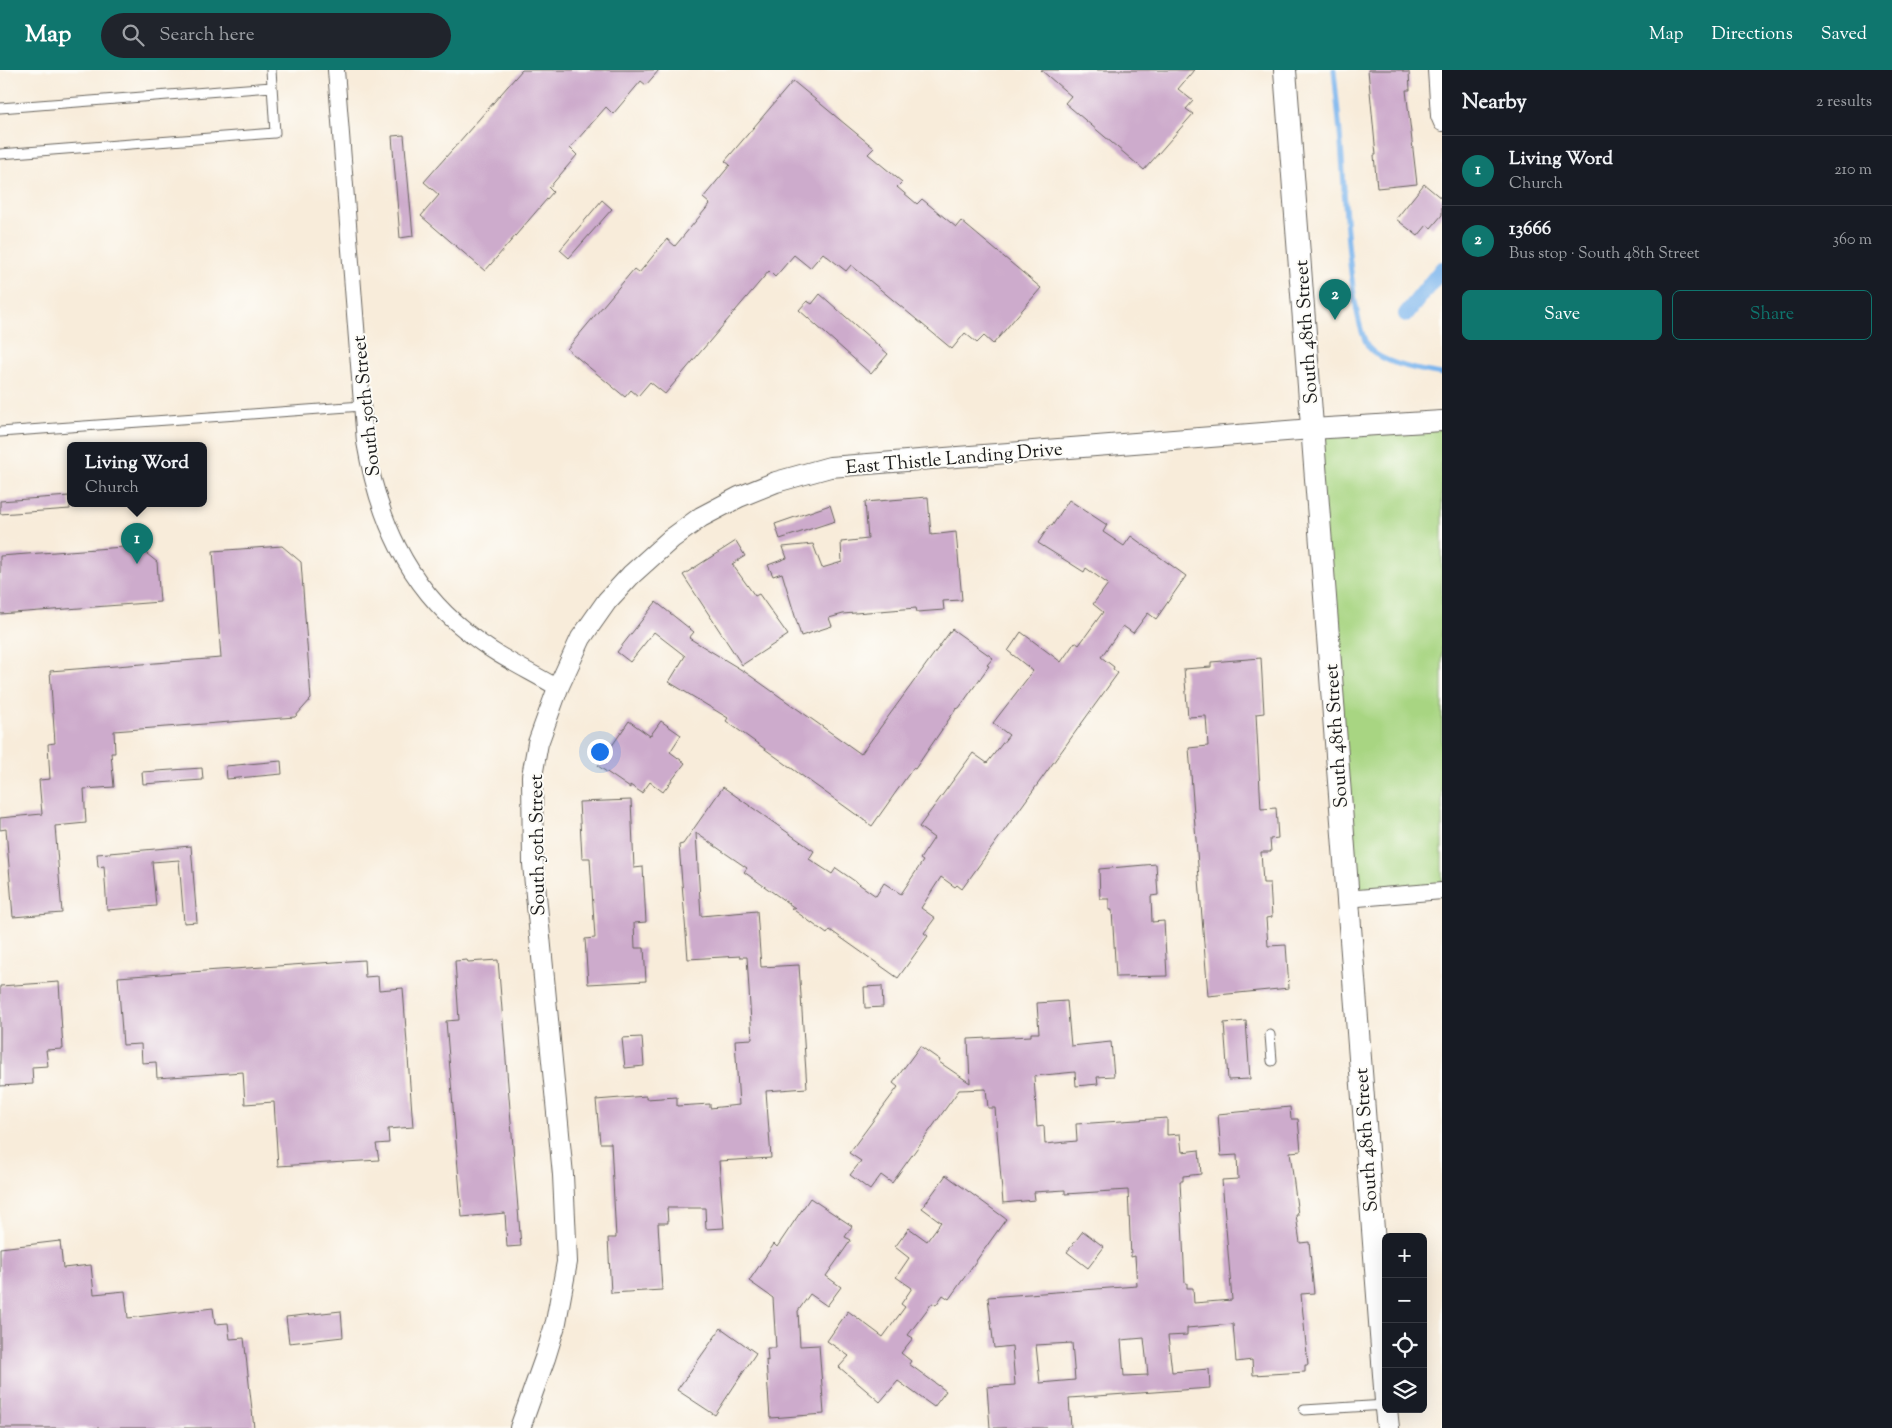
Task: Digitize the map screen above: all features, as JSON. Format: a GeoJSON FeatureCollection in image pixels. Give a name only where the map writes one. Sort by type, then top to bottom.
{"type":"FeatureCollection","features":[{"type":"Feature","properties":{"kind":"main road","name":"South 48th Street"},"geometry":{"type":"LineString","coordinates":[[1285,70],[1346,899],[1383,1368]]}},
{"type":"Feature","properties":{"kind":"main road"},"geometry":{"type":"LineString","coordinates":[[1386,1413],[1388,1428]]}},
{"type":"Feature","properties":{"kind":"street","name":"South 50th Street"},"geometry":{"type":"LineString","coordinates":[[336,70],[365,442],[375,491],[401,554],[414,576],[442,610],[467,633],[484,645],[558,688],[538,743],[532,776],[533,864],[562,1175],[567,1262],[556,1322],[520,1428]]}},
{"type":"Feature","properties":{"kind":"street"},"geometry":{"type":"LineString","coordinates":[[1436,70],[1439,116],[1442,123]]}},
{"type":"Feature","properties":{"kind":"street","name":"East Thistle Landing Drive"},"geometry":{"type":"LineString","coordinates":[[558,688],[581,638],[607,601],[631,575],[671,539],[701,517],[739,497],[776,482],[830,467],[1442,421]]}},
{"type":"Feature","properties":{"kind":"street"},"geometry":{"type":"LineString","coordinates":[[1346,899],[1442,891]]}},
{"type":"Feature","properties":{"kind":"lane"},"geometry":{"type":"LineString","coordinates":[[0,154],[275,133],[271,70]]}},
{"type":"Feature","properties":{"kind":"lane"},"geometry":{"type":"LineString","coordinates":[[0,108],[272,87]]}},
{"type":"Feature","properties":{"kind":"lane"},"geometry":{"type":"LineString","coordinates":[[0,432],[362,406]]}},
{"type":"Feature","properties":{"kind":"lane"},"geometry":{"type":"LineString","coordinates":[[1270,1035],[1272,1061]]}},
{"type":"Feature","properties":{"kind":"lane"},"geometry":{"type":"LineString","coordinates":[[1304,1410],[1382,1403]]}},
{"type":"Feature","properties":{"kind":"green space"},"geometry":{"type":"Polygon","coordinates":[[[1442,421],[1442,891],[1346,899],[1312,429],[1442,421]]]}},
{"type":"Feature","properties":{"kind":"building"},"geometry":{"type":"Polygon","coordinates":[[[522,70],[659,70],[646,85],[641,81],[613,114],[606,107],[570,148],[577,155],[549,188],[553,192],[485,271],[421,216],[439,195],[424,182],[522,70]]]}},
{"type":"Feature","properties":{"kind":"building"},"geometry":{"type":"Polygon","coordinates":[[[1041,70],[1194,70],[1178,89],[1193,101],[1186,109],[1193,114],[1144,170],[1065,103],[1071,96],[1041,70]]]}},
{"type":"Feature","properties":{"kind":"building"},"geometry":{"type":"Polygon","coordinates":[[[1368,70],[1403,70],[1403,72],[1409,72],[1410,90],[1406,90],[1417,184],[1377,188],[1374,155],[1376,155],[1368,70]]]}},
{"type":"Feature","properties":{"kind":"building"},"geometry":{"type":"Polygon","coordinates":[[[793,81],[874,148],[868,154],[902,182],[897,187],[917,204],[922,199],[956,227],[961,221],[1041,288],[993,344],[984,336],[977,343],[965,333],[952,349],[851,265],[846,271],[823,253],[810,268],[794,255],[775,277],[769,271],[665,394],[650,382],[638,396],[631,390],[625,397],[567,349],[634,269],[639,273],[667,239],[675,246],[710,204],[703,198],[730,165],[725,161],[793,81]]]}},
{"type":"Feature","properties":{"kind":"building"},"geometry":{"type":"Polygon","coordinates":[[[404,135],[413,236],[400,238],[392,136],[404,135]]]}},
{"type":"Feature","properties":{"kind":"building"},"geometry":{"type":"Polygon","coordinates":[[[1424,184],[1442,199],[1442,215],[1431,228],[1427,225],[1418,236],[1396,219],[1424,184]]]}},
{"type":"Feature","properties":{"kind":"building"},"geometry":{"type":"Polygon","coordinates":[[[602,200],[612,209],[569,258],[560,250],[602,200]]]}},
{"type":"Feature","properties":{"kind":"building"},"geometry":{"type":"Polygon","coordinates":[[[820,294],[888,354],[871,374],[799,310],[807,301],[812,304],[820,294]]]}},
{"type":"Feature","properties":{"kind":"building"},"geometry":{"type":"Polygon","coordinates":[[[67,496],[67,507],[70,507],[70,509],[0,514],[0,501],[67,496]]]}},
{"type":"Feature","properties":{"kind":"building"},"geometry":{"type":"Polygon","coordinates":[[[928,497],[931,535],[956,532],[962,600],[943,601],[944,610],[917,612],[916,608],[843,614],[829,618],[832,626],[801,636],[782,573],[773,576],[768,565],[787,558],[783,547],[813,544],[822,568],[842,562],[841,542],[868,539],[865,502],[928,497]]]}},
{"type":"Feature","properties":{"kind":"building"},"geometry":{"type":"Polygon","coordinates":[[[1069,500],[1107,525],[1103,532],[1124,546],[1131,536],[1186,576],[1156,619],[1148,613],[1133,633],[1123,626],[1101,657],[1114,667],[1113,669],[1118,673],[962,889],[957,885],[955,887],[941,877],[921,908],[935,918],[924,933],[928,936],[898,978],[830,930],[827,934],[791,908],[795,908],[744,872],[747,868],[696,833],[701,916],[757,911],[761,967],[799,965],[807,1088],[766,1091],[771,1158],[719,1161],[724,1228],[706,1229],[705,1208],[667,1208],[668,1223],[658,1223],[662,1290],[611,1293],[608,1238],[616,1238],[611,1143],[600,1143],[596,1100],[646,1096],[646,1099],[677,1097],[677,1106],[710,1104],[710,1108],[739,1105],[735,1040],[752,1039],[747,957],[688,959],[679,845],[683,844],[723,787],[814,851],[809,859],[832,874],[836,868],[876,896],[884,883],[901,894],[923,861],[920,859],[934,838],[919,827],[973,753],[987,763],[1009,735],[993,723],[1033,671],[1008,651],[1021,632],[1061,662],[1075,642],[1079,645],[1103,612],[1093,604],[1108,584],[1086,568],[1084,572],[1038,543],[1069,500]]]}},
{"type":"Feature","properties":{"kind":"building"},"geometry":{"type":"Polygon","coordinates":[[[830,505],[835,521],[780,539],[775,524],[830,505]]]}},
{"type":"Feature","properties":{"kind":"building"},"geometry":{"type":"Polygon","coordinates":[[[736,541],[745,556],[732,564],[755,596],[759,594],[788,635],[742,665],[683,575],[736,541]]]}},
{"type":"Feature","properties":{"kind":"building"},"geometry":{"type":"Polygon","coordinates":[[[137,546],[157,562],[160,602],[0,614],[0,556],[137,546]]]}},
{"type":"Feature","properties":{"kind":"building"},"geometry":{"type":"Polygon","coordinates":[[[282,546],[301,562],[311,699],[295,717],[114,731],[115,753],[111,753],[114,787],[84,789],[86,823],[55,826],[62,913],[13,917],[6,829],[0,830],[0,818],[42,814],[39,780],[50,779],[48,744],[55,743],[50,671],[221,658],[213,551],[282,546]]]}},
{"type":"Feature","properties":{"kind":"building"},"geometry":{"type":"Polygon","coordinates":[[[656,602],[694,632],[689,638],[745,672],[861,754],[952,629],[993,658],[959,708],[956,709],[915,769],[913,768],[872,826],[726,721],[728,718],[669,682],[685,656],[654,632],[630,662],[617,652],[656,602]]]}},
{"type":"Feature","properties":{"kind":"building"},"geometry":{"type":"Polygon","coordinates":[[[1261,658],[1264,713],[1256,714],[1261,809],[1276,808],[1278,838],[1270,839],[1271,852],[1261,852],[1263,883],[1270,883],[1272,917],[1266,918],[1268,946],[1286,945],[1289,988],[1208,996],[1189,748],[1208,746],[1206,716],[1188,717],[1184,669],[1211,667],[1211,662],[1261,658]]]}},
{"type":"Feature","properties":{"kind":"building"},"geometry":{"type":"Polygon","coordinates":[[[629,721],[650,736],[661,721],[681,735],[670,752],[685,763],[663,792],[650,782],[642,793],[630,785],[630,788],[598,766],[629,721]]]}},
{"type":"Feature","properties":{"kind":"building"},"geometry":{"type":"Polygon","coordinates":[[[281,761],[282,774],[227,779],[226,766],[281,761]]]}},
{"type":"Feature","properties":{"kind":"building"},"geometry":{"type":"Polygon","coordinates":[[[202,768],[203,780],[143,784],[142,772],[202,768]]]}},
{"type":"Feature","properties":{"kind":"building"},"geometry":{"type":"Polygon","coordinates":[[[631,800],[634,868],[643,867],[646,922],[634,923],[635,948],[644,948],[646,981],[588,984],[585,939],[595,938],[590,858],[582,858],[579,802],[631,800]]]}},
{"type":"Feature","properties":{"kind":"building"},"geometry":{"type":"Polygon","coordinates":[[[191,846],[197,922],[184,923],[179,860],[152,862],[156,906],[107,910],[104,866],[98,867],[97,854],[191,846]]]}},
{"type":"Feature","properties":{"kind":"building"},"geometry":{"type":"Polygon","coordinates":[[[1156,864],[1158,895],[1151,896],[1152,922],[1164,921],[1167,976],[1116,977],[1112,910],[1109,910],[1109,899],[1100,899],[1099,869],[1156,864]]]}},
{"type":"Feature","properties":{"kind":"building"},"geometry":{"type":"Polygon","coordinates":[[[364,960],[365,977],[378,976],[379,990],[403,988],[413,1127],[388,1129],[389,1143],[376,1144],[379,1160],[278,1166],[274,1102],[245,1104],[243,1072],[157,1078],[156,1062],[142,1063],[141,1044],[123,1045],[118,977],[364,960]]]}},
{"type":"Feature","properties":{"kind":"building"},"geometry":{"type":"Polygon","coordinates":[[[467,960],[468,962],[498,960],[521,1246],[507,1247],[505,1213],[462,1217],[446,1021],[459,1020],[455,961],[467,960]]]}},
{"type":"Feature","properties":{"kind":"building"},"geometry":{"type":"Polygon","coordinates":[[[59,982],[63,1049],[46,1050],[48,1066],[32,1067],[33,1084],[0,1086],[0,986],[59,982]]]}},
{"type":"Feature","properties":{"kind":"building"},"geometry":{"type":"Polygon","coordinates":[[[882,986],[883,1007],[865,1008],[864,987],[882,986]]]}},
{"type":"Feature","properties":{"kind":"building"},"geometry":{"type":"Polygon","coordinates":[[[1067,1001],[1071,1046],[1111,1042],[1114,1076],[1097,1077],[1098,1084],[1076,1086],[1075,1072],[1034,1076],[1037,1127],[1044,1126],[1045,1144],[1077,1141],[1076,1124],[1167,1118],[1167,1135],[1180,1134],[1182,1152],[1199,1150],[1201,1174],[1183,1176],[1183,1181],[1180,1181],[1185,1283],[1187,1283],[1187,1288],[1193,1288],[1194,1303],[1232,1300],[1222,1180],[1238,1179],[1237,1155],[1221,1156],[1218,1114],[1290,1107],[1291,1119],[1298,1119],[1301,1151],[1290,1152],[1298,1215],[1296,1215],[1300,1243],[1309,1242],[1314,1293],[1301,1294],[1308,1365],[1305,1365],[1305,1372],[1253,1375],[1252,1360],[1236,1362],[1233,1324],[1187,1328],[1187,1335],[1168,1336],[1172,1372],[1209,1369],[1210,1388],[1069,1398],[1071,1428],[990,1428],[987,1387],[1015,1385],[1012,1346],[994,1348],[988,1297],[1137,1286],[1135,1256],[1131,1257],[1128,1190],[1065,1194],[1065,1190],[1034,1192],[1035,1200],[1003,1203],[995,1108],[988,1108],[986,1089],[959,1090],[892,1183],[881,1175],[870,1190],[850,1175],[861,1161],[849,1153],[898,1087],[893,1083],[920,1046],[940,1060],[939,1062],[970,1083],[968,1039],[1031,1036],[1031,1033],[1039,1033],[1037,1003],[1067,1001]],[[1144,1338],[1121,1340],[1124,1376],[1148,1375],[1144,1338]],[[1072,1343],[1036,1345],[1040,1383],[1075,1380],[1072,1343]]]}},
{"type":"Feature","properties":{"kind":"building"},"geometry":{"type":"Polygon","coordinates":[[[1246,1021],[1250,1079],[1228,1080],[1224,1023],[1246,1021]]]}},
{"type":"Feature","properties":{"kind":"building"},"geometry":{"type":"Polygon","coordinates":[[[642,1037],[644,1066],[625,1068],[622,1038],[642,1037]]]}},
{"type":"Feature","properties":{"kind":"building"},"geometry":{"type":"Polygon","coordinates":[[[946,1175],[1006,1219],[949,1299],[943,1295],[936,1305],[932,1303],[908,1335],[913,1338],[901,1353],[911,1361],[909,1364],[946,1391],[934,1407],[898,1381],[880,1402],[839,1367],[849,1356],[827,1341],[848,1311],[883,1337],[905,1307],[901,1304],[912,1288],[896,1277],[909,1258],[895,1247],[909,1228],[927,1241],[941,1222],[922,1208],[946,1175]]]}},
{"type":"Feature","properties":{"kind":"building"},"geometry":{"type":"Polygon","coordinates":[[[810,1198],[852,1226],[845,1237],[851,1240],[826,1276],[841,1287],[827,1306],[810,1294],[798,1311],[800,1346],[819,1345],[824,1414],[770,1418],[766,1360],[768,1361],[767,1348],[776,1348],[773,1298],[749,1281],[774,1244],[777,1247],[810,1198]]]}},
{"type":"Feature","properties":{"kind":"building"},"geometry":{"type":"Polygon","coordinates":[[[1083,1231],[1104,1247],[1088,1268],[1067,1252],[1083,1231]]]}},
{"type":"Feature","properties":{"kind":"building"},"geometry":{"type":"Polygon","coordinates":[[[60,1241],[63,1268],[91,1265],[94,1294],[125,1291],[128,1318],[213,1308],[215,1324],[228,1323],[230,1339],[244,1338],[254,1428],[0,1428],[0,1248],[60,1241]]]}},
{"type":"Feature","properties":{"kind":"building"},"geometry":{"type":"Polygon","coordinates":[[[341,1311],[343,1337],[289,1343],[286,1317],[341,1311]]]}},
{"type":"Feature","properties":{"kind":"building"},"geometry":{"type":"Polygon","coordinates":[[[721,1328],[756,1353],[715,1415],[677,1390],[721,1328]]]}},
{"type":"Feature","properties":{"kind":"waterway"},"geometry":{"type":"LineString","coordinates":[[1334,70],[1350,266],[1358,319],[1364,338],[1371,350],[1385,359],[1405,366],[1442,374]]}},
{"type":"Feature","properties":{"kind":"waterway"},"geometry":{"type":"LineString","coordinates":[[1406,314],[1442,269]]}},
{"type":"Feature","properties":{"kind":"place","name":"13666"},"geometry":{"type":"Point","coordinates":[1335,320]}},
{"type":"Feature","properties":{"kind":"place","name":"Living Word"},"geometry":{"type":"Point","coordinates":[137,564]}}]}
